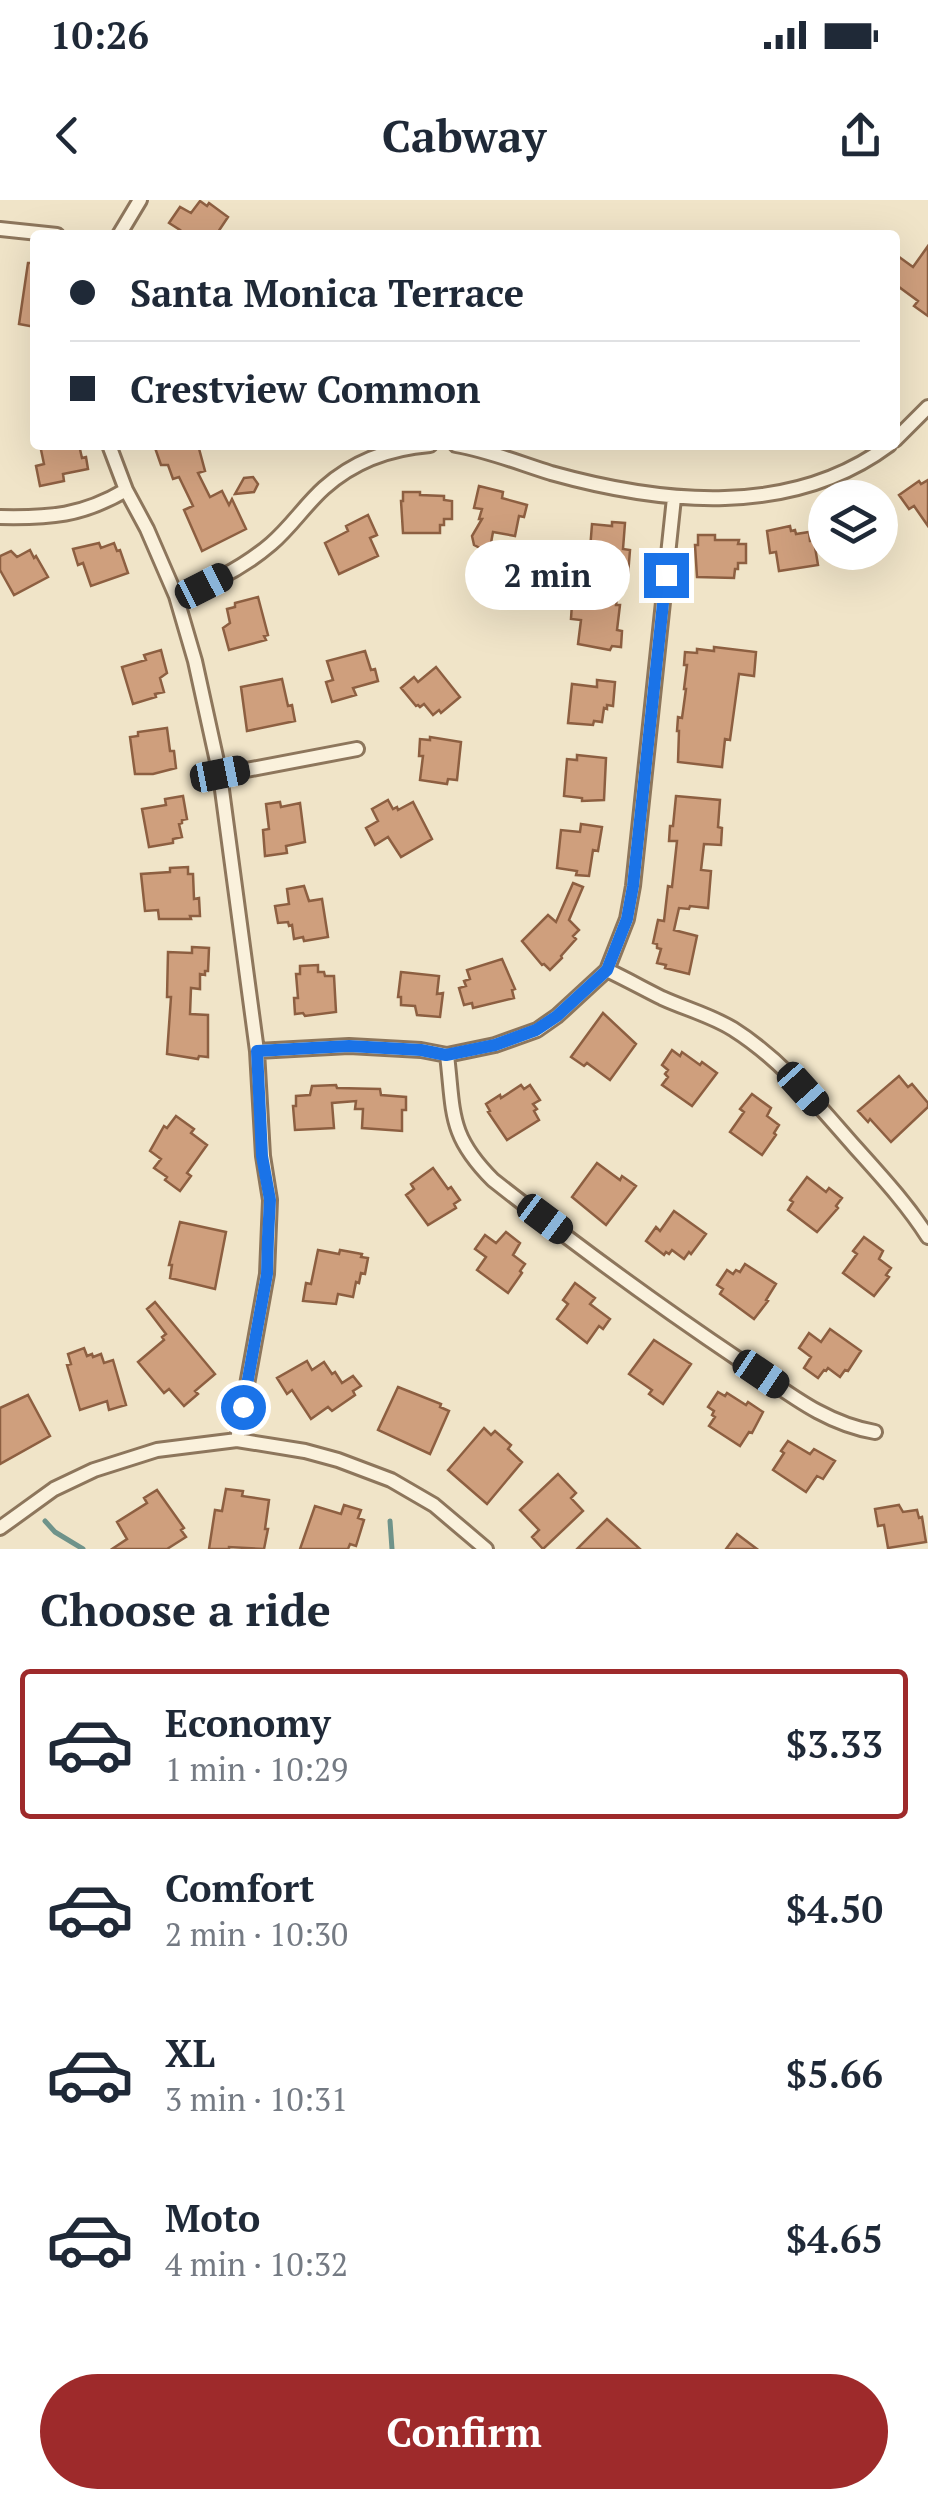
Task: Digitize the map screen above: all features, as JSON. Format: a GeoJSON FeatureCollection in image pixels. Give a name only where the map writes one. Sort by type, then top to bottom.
{"type":"FeatureCollection","features":[{"type":"Feature","properties":{"kind":"street"},"geometry":{"type":"LineString","coordinates":[[122,230],[140,200]]}},
{"type":"Feature","properties":{"kind":"street"},"geometry":{"type":"LineString","coordinates":[[0,228],[30,232]]}},
{"type":"Feature","properties":{"kind":"street"},"geometry":{"type":"LineString","coordinates":[[900,435],[928,407]]}},
{"type":"Feature","properties":{"kind":"street"},"geometry":{"type":"LineString","coordinates":[[112,450],[126,490],[176,596],[195,662],[220,774],[257,1051],[262,1156],[270,1200],[267,1274],[237,1440]]}},
{"type":"Feature","properties":{"kind":"street"},"geometry":{"type":"LineString","coordinates":[[176,596],[204,586],[256,556],[322,490],[357,466],[401,450]]}},
{"type":"Feature","properties":{"kind":"street"},"geometry":{"type":"LineString","coordinates":[[484,450],[548,472],[674,498],[790,492],[846,472],[881,450]]}},
{"type":"Feature","properties":{"kind":"street"},"geometry":{"type":"LineString","coordinates":[[0,517],[64,516],[88,510],[126,490]]}},
{"type":"Feature","properties":{"kind":"street"},"geometry":{"type":"LineString","coordinates":[[257,1051],[349,1046],[446,1055],[495,1045],[536,1030],[557,1016],[607,970],[627,919],[633,886],[674,498]]}},
{"type":"Feature","properties":{"kind":"street"},"geometry":{"type":"LineString","coordinates":[[220,774],[357,748]]}},
{"type":"Feature","properties":{"kind":"street"},"geometry":{"type":"LineString","coordinates":[[607,970],[665,1000],[702,1012],[762,1049],[830,1118],[914,1214],[928,1237]]}},
{"type":"Feature","properties":{"kind":"street"},"geometry":{"type":"LineString","coordinates":[[446,1055],[458,1133],[466,1150],[492,1180],[695,1330],[827,1418],[875,1432]]}},
{"type":"Feature","properties":{"kind":"street"},"geometry":{"type":"LineString","coordinates":[[0,1528],[54,1489],[94,1470],[157,1450],[237,1440],[322,1456],[391,1480],[434,1505],[486,1549]]}},
{"type":"Feature","properties":{"kind":"building"},"geometry":{"type":"Polygon","coordinates":[[[200,201],[228,217],[219,230],[180,230],[169,223],[180,207],[191,213],[200,201]]]}},
{"type":"Feature","properties":{"kind":"building"},"geometry":{"type":"Polygon","coordinates":[[[928,246],[928,316],[914,306],[918,301],[900,288],[900,258],[913,267],[928,246]]]}},
{"type":"Feature","properties":{"kind":"building"},"geometry":{"type":"Polygon","coordinates":[[[28,263],[30,263],[30,326],[19,324],[28,263]]]}},
{"type":"Feature","properties":{"kind":"building"},"geometry":{"type":"Polygon","coordinates":[[[41,450],[80,450],[88,469],[63,474],[64,481],[40,486],[36,466],[44,464],[41,450]]]}},
{"type":"Feature","properties":{"kind":"building"},"geometry":{"type":"Polygon","coordinates":[[[156,450],[199,450],[205,471],[198,473],[210,497],[222,491],[229,505],[232,499],[246,529],[202,551],[184,510],[193,506],[179,477],[173,479],[168,465],[161,465],[156,450]]]}},
{"type":"Feature","properties":{"kind":"building"},"geometry":{"type":"Polygon","coordinates":[[[253,477],[258,484],[254,492],[235,494],[244,478],[253,477]]]}},
{"type":"Feature","properties":{"kind":"building"},"geometry":{"type":"Polygon","coordinates":[[[928,480],[928,526],[914,506],[909,509],[899,495],[919,481],[921,484],[928,480]]]}},
{"type":"Feature","properties":{"kind":"building"},"geometry":{"type":"Polygon","coordinates":[[[479,486],[503,492],[502,498],[527,505],[524,517],[519,516],[515,536],[493,532],[491,543],[482,549],[474,545],[472,536],[482,519],[482,509],[474,508],[479,486]]]}},
{"type":"Feature","properties":{"kind":"building"},"geometry":{"type":"Polygon","coordinates":[[[403,492],[444,496],[444,500],[452,501],[452,519],[444,519],[440,533],[403,533],[403,492]]]}},
{"type":"Feature","properties":{"kind":"building"},"geometry":{"type":"Polygon","coordinates":[[[368,515],[377,535],[370,538],[378,556],[339,574],[325,543],[368,515]]]}},
{"type":"Feature","properties":{"kind":"building"},"geometry":{"type":"Polygon","coordinates":[[[612,522],[625,523],[623,549],[630,550],[628,575],[608,572],[608,565],[589,563],[592,524],[612,526],[612,522]]]}},
{"type":"Feature","properties":{"kind":"building"},"geometry":{"type":"Polygon","coordinates":[[[790,526],[796,534],[808,532],[808,567],[779,571],[776,552],[770,553],[767,531],[790,526]]]}},
{"type":"Feature","properties":{"kind":"building"},"geometry":{"type":"Polygon","coordinates":[[[698,535],[715,535],[715,540],[739,540],[738,544],[746,544],[746,563],[738,563],[734,578],[697,577],[698,535]]]}},
{"type":"Feature","properties":{"kind":"building"},"geometry":{"type":"Polygon","coordinates":[[[99,543],[101,548],[114,543],[128,573],[91,586],[73,549],[99,543]]]}},
{"type":"Feature","properties":{"kind":"building"},"geometry":{"type":"Polygon","coordinates":[[[30,550],[48,577],[14,595],[0,570],[0,556],[11,551],[17,557],[30,550]]]}},
{"type":"Feature","properties":{"kind":"building"},"geometry":{"type":"Polygon","coordinates":[[[563,590],[576,591],[575,601],[598,603],[599,596],[617,598],[621,647],[612,646],[610,650],[578,644],[581,620],[571,619],[572,603],[562,602],[563,590]]]}},
{"type":"Feature","properties":{"kind":"building"},"geometry":{"type":"Polygon","coordinates":[[[258,597],[266,640],[229,650],[223,628],[230,623],[227,609],[258,597]]]}},
{"type":"Feature","properties":{"kind":"building"},"geometry":{"type":"Polygon","coordinates":[[[714,647],[756,652],[754,676],[739,674],[730,740],[725,739],[722,767],[678,762],[678,717],[682,718],[686,689],[685,652],[714,651],[714,647]]]}},
{"type":"Feature","properties":{"kind":"building"},"geometry":{"type":"Polygon","coordinates":[[[161,650],[167,673],[160,678],[164,692],[133,704],[122,667],[146,660],[144,655],[161,650]]]}},
{"type":"Feature","properties":{"kind":"building"},"geometry":{"type":"Polygon","coordinates":[[[365,651],[378,681],[353,688],[356,695],[332,702],[326,682],[333,680],[327,661],[365,651]]]}},
{"type":"Feature","properties":{"kind":"building"},"geometry":{"type":"Polygon","coordinates":[[[436,667],[460,697],[433,715],[424,704],[416,706],[401,688],[414,677],[418,682],[436,667]]]}},
{"type":"Feature","properties":{"kind":"building"},"geometry":{"type":"Polygon","coordinates":[[[282,679],[295,721],[247,731],[241,687],[282,679]]]}},
{"type":"Feature","properties":{"kind":"building"},"geometry":{"type":"Polygon","coordinates":[[[597,680],[615,682],[613,706],[604,708],[602,722],[568,723],[572,684],[597,687],[597,680]]]}},
{"type":"Feature","properties":{"kind":"building"},"geometry":{"type":"Polygon","coordinates":[[[167,728],[176,768],[135,774],[130,737],[167,728]]]}},
{"type":"Feature","properties":{"kind":"building"},"geometry":{"type":"Polygon","coordinates":[[[420,739],[461,742],[457,780],[448,779],[447,784],[420,780],[420,739]]]}},
{"type":"Feature","properties":{"kind":"building"},"geometry":{"type":"Polygon","coordinates":[[[577,755],[606,758],[604,800],[582,801],[564,796],[567,759],[577,760],[577,755]]]}},
{"type":"Feature","properties":{"kind":"building"},"geometry":{"type":"Polygon","coordinates":[[[183,796],[187,819],[179,824],[182,837],[173,839],[173,843],[149,847],[142,809],[166,805],[165,799],[183,796]]]}},
{"type":"Feature","properties":{"kind":"building"},"geometry":{"type":"Polygon","coordinates":[[[676,796],[720,800],[721,845],[704,844],[701,870],[711,871],[708,908],[679,908],[674,930],[697,936],[689,974],[657,963],[661,949],[653,943],[658,920],[664,921],[668,886],[672,887],[677,841],[669,841],[676,796]]]}},
{"type":"Feature","properties":{"kind":"building"},"geometry":{"type":"Polygon","coordinates":[[[388,800],[398,810],[413,802],[432,839],[401,857],[388,837],[375,845],[366,828],[378,821],[372,809],[388,800]]]}},
{"type":"Feature","properties":{"kind":"building"},"geometry":{"type":"Polygon","coordinates":[[[280,802],[281,807],[300,803],[305,842],[286,846],[287,853],[265,856],[263,830],[269,829],[266,804],[280,802]]]}},
{"type":"Feature","properties":{"kind":"building"},"geometry":{"type":"Polygon","coordinates":[[[581,824],[602,827],[589,876],[557,868],[561,830],[580,832],[581,824]]]}},
{"type":"Feature","properties":{"kind":"building"},"geometry":{"type":"Polygon","coordinates":[[[188,867],[188,874],[193,874],[194,899],[199,898],[200,916],[159,919],[158,910],[145,911],[141,874],[188,867]]]}},
{"type":"Feature","properties":{"kind":"building"},"geometry":{"type":"Polygon","coordinates":[[[573,883],[583,887],[569,920],[579,930],[550,970],[522,941],[548,915],[556,922],[573,883]]]}},
{"type":"Feature","properties":{"kind":"building"},"geometry":{"type":"Polygon","coordinates":[[[304,886],[309,901],[322,899],[328,937],[294,939],[292,925],[278,923],[275,906],[289,904],[287,889],[304,886]]]}},
{"type":"Feature","properties":{"kind":"building"},"geometry":{"type":"Polygon","coordinates":[[[192,947],[209,948],[208,971],[200,974],[200,989],[191,988],[190,1014],[208,1015],[208,1057],[198,1059],[167,1054],[171,997],[167,997],[168,952],[192,953],[192,947]]]}},
{"type":"Feature","properties":{"kind":"building"},"geometry":{"type":"Polygon","coordinates":[[[502,959],[515,989],[514,998],[473,1008],[472,1003],[464,1005],[459,988],[470,979],[467,970],[502,959]]]}},
{"type":"Feature","properties":{"kind":"building"},"geometry":{"type":"Polygon","coordinates":[[[318,965],[318,972],[334,976],[336,1012],[295,1014],[296,974],[300,974],[300,966],[318,965]]]}},
{"type":"Feature","properties":{"kind":"building"},"geometry":{"type":"Polygon","coordinates":[[[401,972],[439,976],[437,994],[443,993],[440,1017],[417,1015],[415,1006],[401,1005],[401,972]]]}},
{"type":"Feature","properties":{"kind":"building"},"geometry":{"type":"Polygon","coordinates":[[[603,1013],[636,1044],[610,1080],[571,1057],[603,1013]]]}},
{"type":"Feature","properties":{"kind":"building"},"geometry":{"type":"Polygon","coordinates":[[[672,1050],[717,1073],[692,1106],[662,1085],[668,1070],[662,1065],[672,1050]]]}},
{"type":"Feature","properties":{"kind":"building"},"geometry":{"type":"Polygon","coordinates":[[[899,1076],[908,1087],[912,1084],[928,1107],[891,1142],[858,1111],[899,1076]]]}},
{"type":"Feature","properties":{"kind":"building"},"geometry":{"type":"Polygon","coordinates":[[[521,1085],[524,1089],[530,1085],[540,1100],[533,1104],[539,1120],[507,1140],[486,1104],[521,1085]]]}},
{"type":"Feature","properties":{"kind":"building"},"geometry":{"type":"Polygon","coordinates":[[[312,1086],[380,1089],[381,1095],[406,1097],[402,1131],[362,1128],[363,1109],[355,1109],[356,1101],[332,1103],[334,1128],[295,1130],[296,1096],[310,1095],[312,1086]]]}},
{"type":"Feature","properties":{"kind":"building"},"geometry":{"type":"Polygon","coordinates":[[[752,1094],[771,1108],[767,1116],[779,1125],[762,1155],[730,1132],[752,1094]]]}},
{"type":"Feature","properties":{"kind":"building"},"geometry":{"type":"Polygon","coordinates":[[[176,1116],[207,1145],[187,1173],[191,1176],[180,1191],[154,1168],[161,1159],[150,1151],[164,1126],[167,1128],[176,1116]]]}},
{"type":"Feature","properties":{"kind":"building"},"geometry":{"type":"Polygon","coordinates":[[[597,1163],[636,1186],[606,1225],[572,1197],[597,1163]]]}},
{"type":"Feature","properties":{"kind":"building"},"geometry":{"type":"Polygon","coordinates":[[[433,1168],[460,1200],[454,1204],[456,1208],[428,1225],[406,1195],[414,1189],[411,1184],[433,1168]]]}},
{"type":"Feature","properties":{"kind":"building"},"geometry":{"type":"Polygon","coordinates":[[[807,1177],[826,1192],[829,1188],[842,1198],[817,1232],[788,1210],[793,1202],[790,1200],[807,1177]]]}},
{"type":"Feature","properties":{"kind":"building"},"geometry":{"type":"Polygon","coordinates":[[[674,1211],[706,1234],[684,1259],[672,1250],[664,1255],[646,1241],[656,1227],[660,1231],[674,1211]]]}},
{"type":"Feature","properties":{"kind":"building"},"geometry":{"type":"Polygon","coordinates":[[[180,1222],[226,1232],[215,1289],[170,1278],[169,1265],[180,1222]]]}},
{"type":"Feature","properties":{"kind":"building"},"geometry":{"type":"Polygon","coordinates":[[[506,1232],[520,1243],[513,1255],[525,1264],[508,1293],[477,1270],[486,1257],[475,1249],[485,1235],[496,1243],[506,1232]]]}},
{"type":"Feature","properties":{"kind":"building"},"geometry":{"type":"Polygon","coordinates":[[[864,1237],[883,1251],[879,1259],[891,1268],[874,1296],[843,1273],[864,1237]]]}},
{"type":"Feature","properties":{"kind":"building"},"geometry":{"type":"Polygon","coordinates":[[[318,1250],[339,1254],[340,1250],[368,1258],[353,1297],[338,1294],[336,1304],[303,1301],[318,1250]]]}},
{"type":"Feature","properties":{"kind":"building"},"geometry":{"type":"Polygon","coordinates":[[[745,1264],[776,1284],[754,1319],[720,1294],[723,1289],[717,1285],[727,1270],[733,1274],[736,1270],[740,1272],[745,1264]]]}},
{"type":"Feature","properties":{"kind":"building"},"geometry":{"type":"Polygon","coordinates":[[[575,1283],[595,1298],[590,1304],[610,1319],[603,1329],[599,1326],[587,1343],[557,1319],[568,1304],[563,1300],[575,1283]]]}},
{"type":"Feature","properties":{"kind":"building"},"geometry":{"type":"Polygon","coordinates":[[[155,1302],[215,1374],[184,1406],[169,1389],[164,1393],[138,1362],[166,1334],[147,1309],[155,1302]]]}},
{"type":"Feature","properties":{"kind":"building"},"geometry":{"type":"Polygon","coordinates":[[[830,1329],[861,1351],[840,1377],[828,1368],[818,1378],[804,1368],[811,1357],[799,1348],[809,1333],[821,1342],[830,1329]]]}},
{"type":"Feature","properties":{"kind":"building"},"geometry":{"type":"Polygon","coordinates":[[[654,1340],[691,1364],[663,1404],[649,1394],[652,1390],[629,1374],[654,1340]]]}},
{"type":"Feature","properties":{"kind":"building"},"geometry":{"type":"Polygon","coordinates":[[[84,1348],[87,1356],[101,1354],[104,1363],[113,1360],[126,1405],[109,1410],[107,1401],[80,1410],[67,1365],[71,1364],[68,1354],[84,1348]]]}},
{"type":"Feature","properties":{"kind":"building"},"geometry":{"type":"Polygon","coordinates":[[[307,1361],[312,1370],[324,1362],[342,1383],[353,1376],[361,1386],[332,1411],[328,1407],[311,1419],[292,1390],[287,1394],[277,1378],[307,1361]]]}},
{"type":"Feature","properties":{"kind":"building"},"geometry":{"type":"Polygon","coordinates":[[[398,1387],[449,1411],[430,1454],[378,1430],[398,1387]]]}},
{"type":"Feature","properties":{"kind":"building"},"geometry":{"type":"Polygon","coordinates":[[[718,1392],[746,1405],[748,1402],[763,1412],[740,1446],[709,1426],[715,1417],[708,1407],[718,1392]]]}},
{"type":"Feature","properties":{"kind":"building"},"geometry":{"type":"Polygon","coordinates":[[[28,1395],[50,1436],[0,1464],[0,1408],[28,1395]]]}},
{"type":"Feature","properties":{"kind":"building"},"geometry":{"type":"Polygon","coordinates":[[[484,1428],[491,1435],[495,1431],[511,1445],[508,1449],[522,1462],[487,1504],[448,1470],[484,1428]]]}},
{"type":"Feature","properties":{"kind":"building"},"geometry":{"type":"Polygon","coordinates":[[[788,1441],[810,1454],[814,1449],[835,1461],[823,1479],[817,1476],[806,1492],[773,1470],[788,1441]]]}},
{"type":"Feature","properties":{"kind":"building"},"geometry":{"type":"Polygon","coordinates":[[[558,1474],[576,1493],[571,1498],[583,1511],[543,1549],[532,1537],[539,1530],[520,1510],[558,1474]]]}},
{"type":"Feature","properties":{"kind":"building"},"geometry":{"type":"Polygon","coordinates":[[[226,1489],[269,1500],[264,1549],[209,1549],[215,1510],[222,1511],[226,1489]]]}},
{"type":"Feature","properties":{"kind":"building"},"geometry":{"type":"Polygon","coordinates":[[[157,1490],[184,1528],[181,1530],[186,1537],[167,1549],[112,1549],[127,1539],[117,1522],[147,1503],[144,1498],[157,1490]]]}},
{"type":"Feature","properties":{"kind":"building"},"geometry":{"type":"Polygon","coordinates":[[[344,1505],[361,1510],[358,1518],[364,1520],[356,1546],[300,1549],[315,1506],[341,1514],[344,1505]]]}},
{"type":"Feature","properties":{"kind":"building"},"geometry":{"type":"Polygon","coordinates":[[[899,1505],[903,1512],[917,1510],[926,1542],[888,1548],[884,1525],[878,1526],[875,1509],[899,1505]]]}},
{"type":"Feature","properties":{"kind":"building"},"geometry":{"type":"Polygon","coordinates":[[[607,1519],[640,1549],[577,1549],[607,1519]]]}},
{"type":"Feature","properties":{"kind":"building"},"geometry":{"type":"Polygon","coordinates":[[[737,1534],[757,1549],[726,1549],[737,1534]]]}},
{"type":"Feature","properties":{"kind":"waterway"},"geometry":{"type":"LineString","coordinates":[[45,1521],[83,1549]]}},
{"type":"Feature","properties":{"kind":"waterway"},"geometry":{"type":"LineString","coordinates":[[390,1521],[392,1549]]}},
{"type":"Feature","properties":{"kind":"route"},"geometry":{"type":"LineString","coordinates":[[243,1407],[267,1274],[270,1200],[262,1156],[257,1051],[349,1046],[446,1055],[474,1050],[536,1030],[607,970],[627,919],[633,886],[666,575]]}}]}
